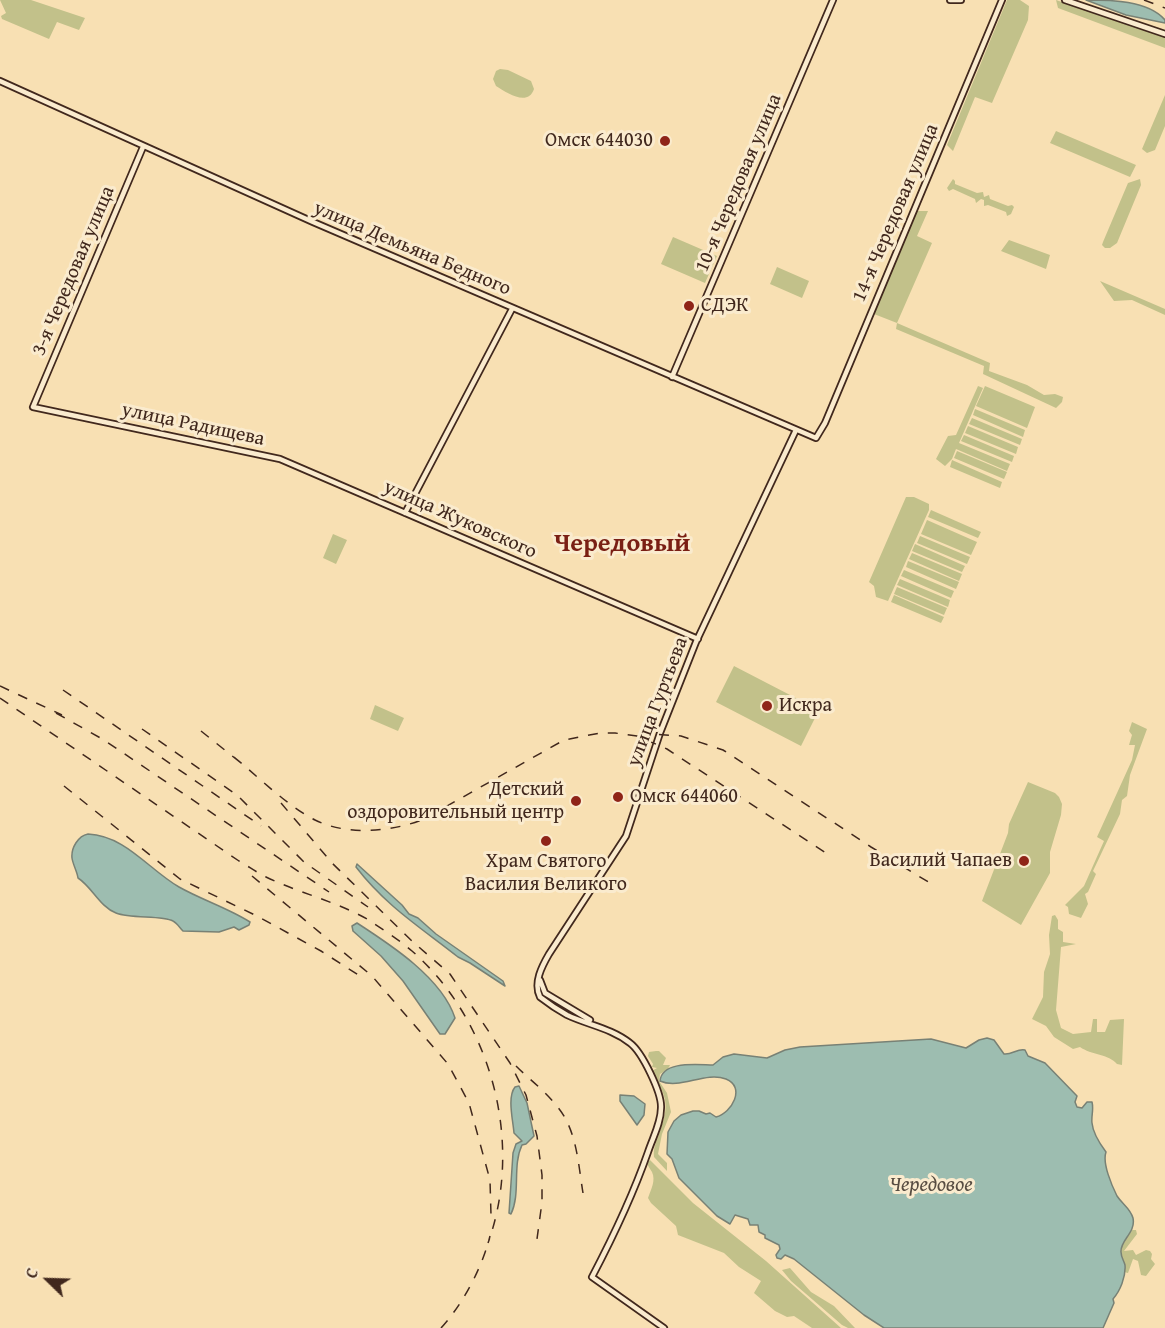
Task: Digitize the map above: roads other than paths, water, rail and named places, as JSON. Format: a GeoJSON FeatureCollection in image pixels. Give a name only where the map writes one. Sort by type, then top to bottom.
{"type":"FeatureCollection","features":[{"type":"Feature","properties":{"kind":"main road","name":"10-я Чередовая улица"},"geometry":{"type":"LineString","coordinates":[[672,377],[833,0]]}},
{"type":"Feature","properties":{"kind":"main road"},"geometry":{"type":"LineString","coordinates":[[950,0],[961,0]]}},
{"type":"Feature","properties":{"kind":"main road","name":"14-я Чередовая улица"},"geometry":{"type":"LineString","coordinates":[[816,438],[825,423],[1002,0]]}},
{"type":"Feature","properties":{"kind":"main road"},"geometry":{"type":"LineString","coordinates":[[1065,0],[1165,34]]}},
{"type":"Feature","properties":{"kind":"main road","name":"улица Демьяна Бедного"},"geometry":{"type":"LineString","coordinates":[[0,82],[512,309],[816,438]]}},
{"type":"Feature","properties":{"kind":"main road","name":"3-я Чередовая улица"},"geometry":{"type":"LineString","coordinates":[[33,407],[143,147]]}},
{"type":"Feature","properties":{"kind":"main road"},"geometry":{"type":"LineString","coordinates":[[405,513],[512,309]]}},
{"type":"Feature","properties":{"kind":"main road","name":"улица Радищева"},"geometry":{"type":"LineString","coordinates":[[33,407],[275,458],[342,484]]}},
{"type":"Feature","properties":{"kind":"main road","name":"улица Гуртьева"},"geometry":{"type":"LineString","coordinates":[[664,1328],[592,1277],[620,1222],[660,1119],[661,1102],[658,1094],[634,1046],[604,1028],[566,1014],[540,998],[537,990],[543,964],[626,836],[652,755],[698,639],[796,430]]}},
{"type":"Feature","properties":{"kind":"main road","name":"улица Жуковского"},"geometry":{"type":"LineString","coordinates":[[342,484],[698,639]]}},
{"type":"Feature","properties":{"kind":"water"},"geometry":{"type":"Polygon","coordinates":[[[1086,0],[1128,2],[1139,5],[1158,13],[1165,23],[1126,15],[1086,0]]]}},
{"type":"Feature","properties":{"kind":"water"},"geometry":{"type":"Polygon","coordinates":[[[88,834],[102,836],[125,847],[179,887],[242,917],[250,922],[249,925],[239,930],[234,927],[219,932],[183,931],[168,919],[122,915],[110,910],[78,878],[73,863],[74,847],[81,837],[88,834]]]}},
{"type":"Feature","properties":{"kind":"water"},"geometry":{"type":"Polygon","coordinates":[[[357,864],[409,914],[418,918],[436,934],[503,981],[505,986],[458,957],[404,915],[367,881],[356,867],[357,864]]]}},
{"type":"Feature","properties":{"kind":"water"},"geometry":{"type":"Polygon","coordinates":[[[357,923],[400,952],[439,989],[455,1018],[445,1034],[440,1034],[403,981],[381,956],[353,931],[352,926],[357,923]]]}},
{"type":"Feature","properties":{"kind":"water","name":"Чередовое"},"geometry":{"type":"Polygon","coordinates":[[[987,1038],[994,1040],[1004,1054],[1025,1050],[1028,1056],[1045,1063],[1077,1096],[1075,1102],[1077,1107],[1082,1108],[1087,1102],[1092,1102],[1093,1127],[1097,1139],[1106,1152],[1105,1162],[1108,1174],[1117,1196],[1133,1218],[1132,1228],[1121,1248],[1121,1256],[1125,1265],[1123,1279],[1103,1328],[884,1328],[864,1315],[794,1259],[785,1255],[781,1259],[777,1258],[779,1245],[765,1238],[765,1235],[759,1232],[758,1225],[750,1225],[748,1219],[735,1215],[730,1224],[717,1216],[679,1178],[672,1159],[667,1154],[668,1132],[674,1121],[681,1115],[693,1111],[710,1113],[716,1117],[722,1115],[731,1105],[736,1093],[732,1083],[718,1077],[676,1083],[660,1081],[662,1074],[674,1067],[713,1065],[723,1057],[734,1054],[767,1058],[785,1050],[800,1047],[931,1039],[966,1048],[987,1038]]]}},
{"type":"Feature","properties":{"kind":"water"},"geometry":{"type":"Polygon","coordinates":[[[519,1086],[527,1103],[534,1136],[522,1145],[519,1153],[516,1197],[511,1214],[509,1213],[513,1153],[516,1144],[522,1141],[514,1133],[511,1097],[515,1087],[519,1086]]]}},
{"type":"Feature","properties":{"kind":"water"},"geometry":{"type":"Polygon","coordinates":[[[620,1095],[634,1096],[645,1104],[644,1115],[637,1125],[620,1101],[620,1095]]]}},
{"type":"Feature","properties":{"kind":"railway"},"geometry":{"type":"LineString","coordinates":[[1144,0],[1165,8]]}},
{"type":"Feature","properties":{"kind":"railway"},"geometry":{"type":"LineString","coordinates":[[0,686],[62,715]]}},
{"type":"Feature","properties":{"kind":"railway"},"geometry":{"type":"LineString","coordinates":[[63,690],[261,826]]}},
{"type":"Feature","properties":{"kind":"railway"},"geometry":{"type":"LineString","coordinates":[[0,698],[255,871],[367,919],[412,951],[440,980],[463,1012],[481,1048],[494,1086],[501,1125],[503,1165],[498,1205],[488,1243]]}},
{"type":"Feature","properties":{"kind":"railway"},"geometry":{"type":"LineString","coordinates":[[56,713],[104,740],[329,892]]}},
{"type":"Feature","properties":{"kind":"railway"},"geometry":{"type":"LineString","coordinates":[[142,729],[237,795],[304,862],[368,907]]}},
{"type":"Feature","properties":{"kind":"railway"},"geometry":{"type":"LineString","coordinates":[[201,731],[241,763]]}},
{"type":"Feature","properties":{"kind":"railway"},"geometry":{"type":"LineString","coordinates":[[234,757],[305,815],[328,825],[370,830],[398,827],[424,819],[564,740],[600,733],[637,736],[667,749],[829,855]]}},
{"type":"Feature","properties":{"kind":"railway"},"geometry":{"type":"LineString","coordinates":[[639,733],[681,736],[723,750],[930,883]]}},
{"type":"Feature","properties":{"kind":"railway"},"geometry":{"type":"LineString","coordinates":[[64,786],[180,879],[257,916],[321,951],[363,978]]}},
{"type":"Feature","properties":{"kind":"railway"},"geometry":{"type":"LineString","coordinates":[[281,803],[332,863],[413,942],[450,974],[510,1063],[526,1095],[537,1136],[542,1175],[542,1202],[537,1239]]}},
{"type":"Feature","properties":{"kind":"railway"},"geometry":{"type":"LineString","coordinates":[[252,876],[372,976],[448,1064],[469,1103],[490,1180],[491,1215]]}},
{"type":"Feature","properties":{"kind":"railway"},"geometry":{"type":"LineString","coordinates":[[516,1066],[563,1114],[576,1147],[583,1193]]}},
{"type":"Feature","properties":{"kind":"railway"},"geometry":{"type":"LineString","coordinates":[[441,1328],[471,1285],[490,1236]]}},
{"type":"Feature","properties":{"kind":"place","name":"Омск 644030"},"geometry":{"type":"Point","coordinates":[665,141]}},
{"type":"Feature","properties":{"kind":"place","name":"СДЭК"},"geometry":{"type":"Point","coordinates":[689,306]}},
{"type":"Feature","properties":{"kind":"place","name":"Искра"},"geometry":{"type":"Point","coordinates":[767,706]}},
{"type":"Feature","properties":{"kind":"place","name":"Омск 644060"},"geometry":{"type":"Point","coordinates":[618,797]}},
{"type":"Feature","properties":{"kind":"place","name":"Детский оздоровительный центр"},"geometry":{"type":"Point","coordinates":[576,801]}},
{"type":"Feature","properties":{"kind":"place","name":"Храм Святого Василия Великого"},"geometry":{"type":"Point","coordinates":[546,841]}},
{"type":"Feature","properties":{"kind":"place","name":"Василий Чапаев"},"geometry":{"type":"Point","coordinates":[1024,861]}},
{"type":"Feature","properties":{"kind":"district","name":"Чередовый"},"geometry":{"type":"Point","coordinates":[622,544]}}]}
